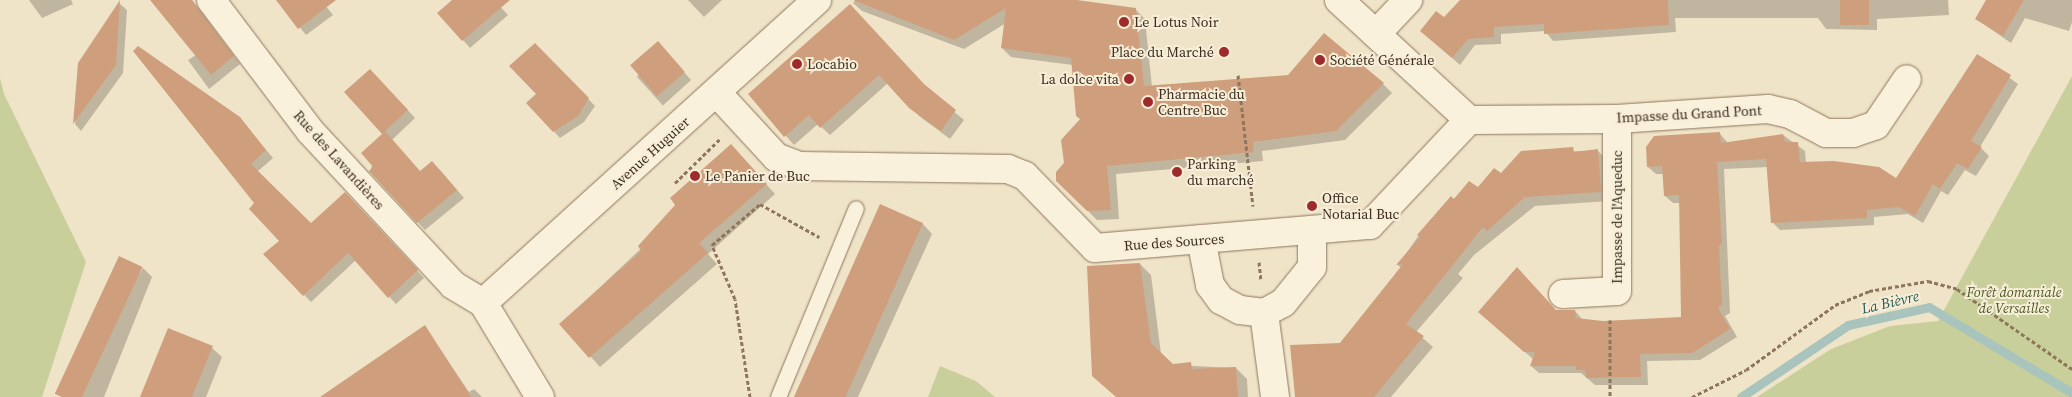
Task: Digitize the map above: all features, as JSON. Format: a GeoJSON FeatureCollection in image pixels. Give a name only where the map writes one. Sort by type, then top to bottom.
{"type":"FeatureCollection","features":[{"type":"Feature","properties":{"kind":"street","name":"Rue des Lavandières"},"geometry":{"type":"LineString","coordinates":[[211,0],[310,130],[453,286],[482,303]]}},
{"type":"Feature","properties":{"kind":"street","name":"Avenue Huguier"},"geometry":{"type":"LineString","coordinates":[[482,303],[724,100],[817,0]]}},
{"type":"Feature","properties":{"kind":"street"},"geometry":{"type":"LineString","coordinates":[[1339,0],[1469,120]]}},
{"type":"Feature","properties":{"kind":"street"},"geometry":{"type":"LineString","coordinates":[[1376,34],[1408,0]]}},
{"type":"Feature","properties":{"kind":"street","name":"Impasse du Grand Pont"},"geometry":{"type":"LineString","coordinates":[[1469,120],[1616,119],[1768,109],[1790,114],[1826,132],[1852,134],[1876,125],[1907,79]]}},
{"type":"Feature","properties":{"kind":"street","name":"Rue des Sources"},"geometry":{"type":"LineString","coordinates":[[724,100],[776,157],[799,166],[1008,169],[1025,176],[1095,248],[1201,239],[1257,237],[1370,225],[1469,120]]}},
{"type":"Feature","properties":{"kind":"street","name":"Impasse de l'Aqueduc"},"geometry":{"type":"LineString","coordinates":[[1563,294],[1617,291],[1616,119]]}},
{"type":"Feature","properties":{"kind":"street"},"geometry":{"type":"LineString","coordinates":[[1201,239],[1210,285],[1222,300],[1240,310],[1264,313],[1284,303],[1312,267],[1312,231]]}},
{"type":"Feature","properties":{"kind":"street"},"geometry":{"type":"LineString","coordinates":[[482,303],[540,397]]}},
{"type":"Feature","properties":{"kind":"street"},"geometry":{"type":"LineString","coordinates":[[1264,313],[1275,397]]}},
{"type":"Feature","properties":{"kind":"lane"},"geometry":{"type":"LineString","coordinates":[[778,397],[838,246],[856,208]]}},
{"type":"Feature","properties":{"kind":"path"},"geometry":{"type":"LineString","coordinates":[[1238,75],[1250,186]]}},
{"type":"Feature","properties":{"kind":"path"},"geometry":{"type":"LineString","coordinates":[[675,183],[719,142],[724,100]]}},
{"type":"Feature","properties":{"kind":"path"},"geometry":{"type":"LineString","coordinates":[[750,397],[735,299],[712,245],[760,204],[838,246]]}},
{"type":"Feature","properties":{"kind":"path"},"geometry":{"type":"LineString","coordinates":[[1257,237],[1264,313]]}},
{"type":"Feature","properties":{"kind":"path"},"geometry":{"type":"LineString","coordinates":[[1692,397],[1746,370],[1835,304],[1869,291],[1928,281],[1957,289],[2072,369]]}},
{"type":"Feature","properties":{"kind":"path"},"geometry":{"type":"LineString","coordinates":[[1610,397],[1609,322],[1617,291]]}},
{"type":"Feature","properties":{"kind":"green space","name":"Forêt domaniale de Versailles"},"geometry":{"type":"Polygon","coordinates":[[[2072,76],[2072,397],[1757,397],[1831,349],[1890,326],[1938,321],[2072,76]]]}},
{"type":"Feature","properties":{"kind":"green space"},"geometry":{"type":"Polygon","coordinates":[[[0,78],[4,94],[86,262],[42,397],[0,397],[0,78]]]}},
{"type":"Feature","properties":{"kind":"green space"},"geometry":{"type":"Polygon","coordinates":[[[940,366],[976,381],[995,397],[928,397],[940,366]]]}},
{"type":"Feature","properties":{"kind":"building"},"geometry":{"type":"Polygon","coordinates":[[[120,0],[116,65],[73,124],[78,63],[120,0]]]}},
{"type":"Feature","properties":{"kind":"building"},"geometry":{"type":"Polygon","coordinates":[[[150,0],[192,0],[234,56],[211,75],[150,0]]]}},
{"type":"Feature","properties":{"kind":"building"},"geometry":{"type":"Polygon","coordinates":[[[276,0],[336,0],[298,29],[276,0]]]}},
{"type":"Feature","properties":{"kind":"building"},"geometry":{"type":"Polygon","coordinates":[[[452,0],[510,0],[462,41],[437,13],[452,0]]]}},
{"type":"Feature","properties":{"kind":"building"},"geometry":{"type":"Polygon","coordinates":[[[853,0],[1077,0],[1136,8],[1144,86],[1288,75],[1324,33],[1384,83],[1336,131],[1253,142],[1254,152],[1107,166],[1111,210],[1087,211],[1056,181],[1056,172],[1064,163],[1061,140],[1080,119],[1076,116],[1071,58],[1001,48],[1006,8],[954,40],[853,0]]]}},
{"type":"Feature","properties":{"kind":"building"},"geometry":{"type":"Polygon","coordinates":[[[1460,0],[1668,0],[1669,25],[1544,34],[1544,24],[1494,27],[1494,37],[1468,39],[1452,58],[1420,31],[1436,11],[1444,17],[1460,0]]]}},
{"type":"Feature","properties":{"kind":"building"},"geometry":{"type":"Polygon","coordinates":[[[1840,0],[1869,0],[1869,25],[1840,25],[1840,0]]]}},
{"type":"Feature","properties":{"kind":"building"},"geometry":{"type":"Polygon","coordinates":[[[1986,0],[2024,0],[2003,36],[1975,19],[1986,0]]]}},
{"type":"Feature","properties":{"kind":"building"},"geometry":{"type":"Polygon","coordinates":[[[850,4],[924,84],[956,110],[941,131],[909,108],[879,75],[820,128],[809,115],[784,137],[748,94],[850,4]]]}},
{"type":"Feature","properties":{"kind":"building"},"geometry":{"type":"Polygon","coordinates":[[[658,41],[685,72],[657,96],[630,65],[658,41]]]}},
{"type":"Feature","properties":{"kind":"building"},"geometry":{"type":"Polygon","coordinates":[[[535,43],[589,98],[578,116],[553,132],[526,103],[536,94],[509,66],[535,43]]]}},
{"type":"Feature","properties":{"kind":"building"},"geometry":{"type":"Polygon","coordinates":[[[138,46],[240,117],[266,150],[251,164],[311,223],[345,192],[418,270],[388,298],[348,253],[303,296],[263,254],[279,241],[249,209],[254,203],[133,51],[138,46]]]}},
{"type":"Feature","properties":{"kind":"building"},"geometry":{"type":"Polygon","coordinates":[[[1977,54],[2011,75],[1971,141],[1982,147],[1968,169],[1957,163],[1940,189],[1933,184],[1915,216],[1899,207],[1867,210],[1867,218],[1771,223],[1766,159],[1717,162],[1722,244],[1719,245],[1722,305],[1718,308],[1730,329],[1692,353],[1640,354],[1641,377],[1586,378],[1585,370],[1576,370],[1576,366],[1530,366],[1535,352],[1524,352],[1478,312],[1517,267],[1556,310],[1575,310],[1576,318],[1603,321],[1681,317],[1679,195],[1664,196],[1662,166],[1647,167],[1646,147],[1654,136],[1720,132],[1721,143],[1783,134],[1785,142],[1798,142],[1800,162],[1834,161],[1879,167],[1896,178],[1977,54]]]}},
{"type":"Feature","properties":{"kind":"building"},"geometry":{"type":"Polygon","coordinates":[[[370,69],[408,110],[385,131],[420,171],[432,161],[457,190],[417,223],[369,171],[373,167],[361,153],[382,134],[344,92],[370,69]]]}},
{"type":"Feature","properties":{"kind":"building"},"geometry":{"type":"Polygon","coordinates":[[[731,144],[767,184],[699,243],[708,253],[589,358],[559,324],[641,251],[638,246],[675,205],[670,198],[731,144]]]}},
{"type":"Feature","properties":{"kind":"building"},"geometry":{"type":"Polygon","coordinates":[[[1573,147],[1574,152],[1598,149],[1601,192],[1525,197],[1487,231],[1483,227],[1406,324],[1424,336],[1374,397],[1295,397],[1290,345],[1340,343],[1403,264],[1396,265],[1420,237],[1417,235],[1451,196],[1454,199],[1469,181],[1478,187],[1494,168],[1501,173],[1521,151],[1573,147]]]}},
{"type":"Feature","properties":{"kind":"building"},"geometry":{"type":"Polygon","coordinates":[[[880,204],[923,223],[846,397],[794,397],[880,204]]]}},
{"type":"Feature","properties":{"kind":"building"},"geometry":{"type":"Polygon","coordinates":[[[119,256],[143,267],[82,397],[62,397],[55,394],[119,256]]]}},
{"type":"Feature","properties":{"kind":"building"},"geometry":{"type":"Polygon","coordinates":[[[1140,263],[1151,343],[1173,364],[1191,362],[1192,369],[1236,367],[1238,397],[1116,397],[1092,376],[1087,266],[1140,263]]]}},
{"type":"Feature","properties":{"kind":"building"},"geometry":{"type":"Polygon","coordinates":[[[425,325],[471,397],[320,397],[425,325]]]}},
{"type":"Feature","properties":{"kind":"building"},"geometry":{"type":"Polygon","coordinates":[[[168,328],[213,346],[192,397],[140,397],[168,328]]]}},
{"type":"Feature","properties":{"kind":"waterway","name":"La Bièvre"},"geometry":{"type":"LineString","coordinates":[[1741,397],[1848,325],[1929,307],[2072,393]]}},
{"type":"Feature","properties":{"kind":"place","name":"Le Lotus Noir"},"geometry":{"type":"Point","coordinates":[1124,22]}},
{"type":"Feature","properties":{"kind":"place","name":"Place du Marché"},"geometry":{"type":"Point","coordinates":[1224,52]}},
{"type":"Feature","properties":{"kind":"place","name":"Société Générale"},"geometry":{"type":"Point","coordinates":[1320,60]}},
{"type":"Feature","properties":{"kind":"place","name":"Locabio"},"geometry":{"type":"Point","coordinates":[797,64]}},
{"type":"Feature","properties":{"kind":"place","name":"La dolce vita"},"geometry":{"type":"Point","coordinates":[1129,79]}},
{"type":"Feature","properties":{"kind":"place","name":"Pharmacie du Centre Buc"},"geometry":{"type":"Point","coordinates":[1148,102]}},
{"type":"Feature","properties":{"kind":"place","name":"Parking du marché"},"geometry":{"type":"Point","coordinates":[1177,172]}},
{"type":"Feature","properties":{"kind":"place","name":"Le Panier de Buc"},"geometry":{"type":"Point","coordinates":[695,176]}},
{"type":"Feature","properties":{"kind":"place","name":"Office Notarial Buc"},"geometry":{"type":"Point","coordinates":[1312,206]}}]}
